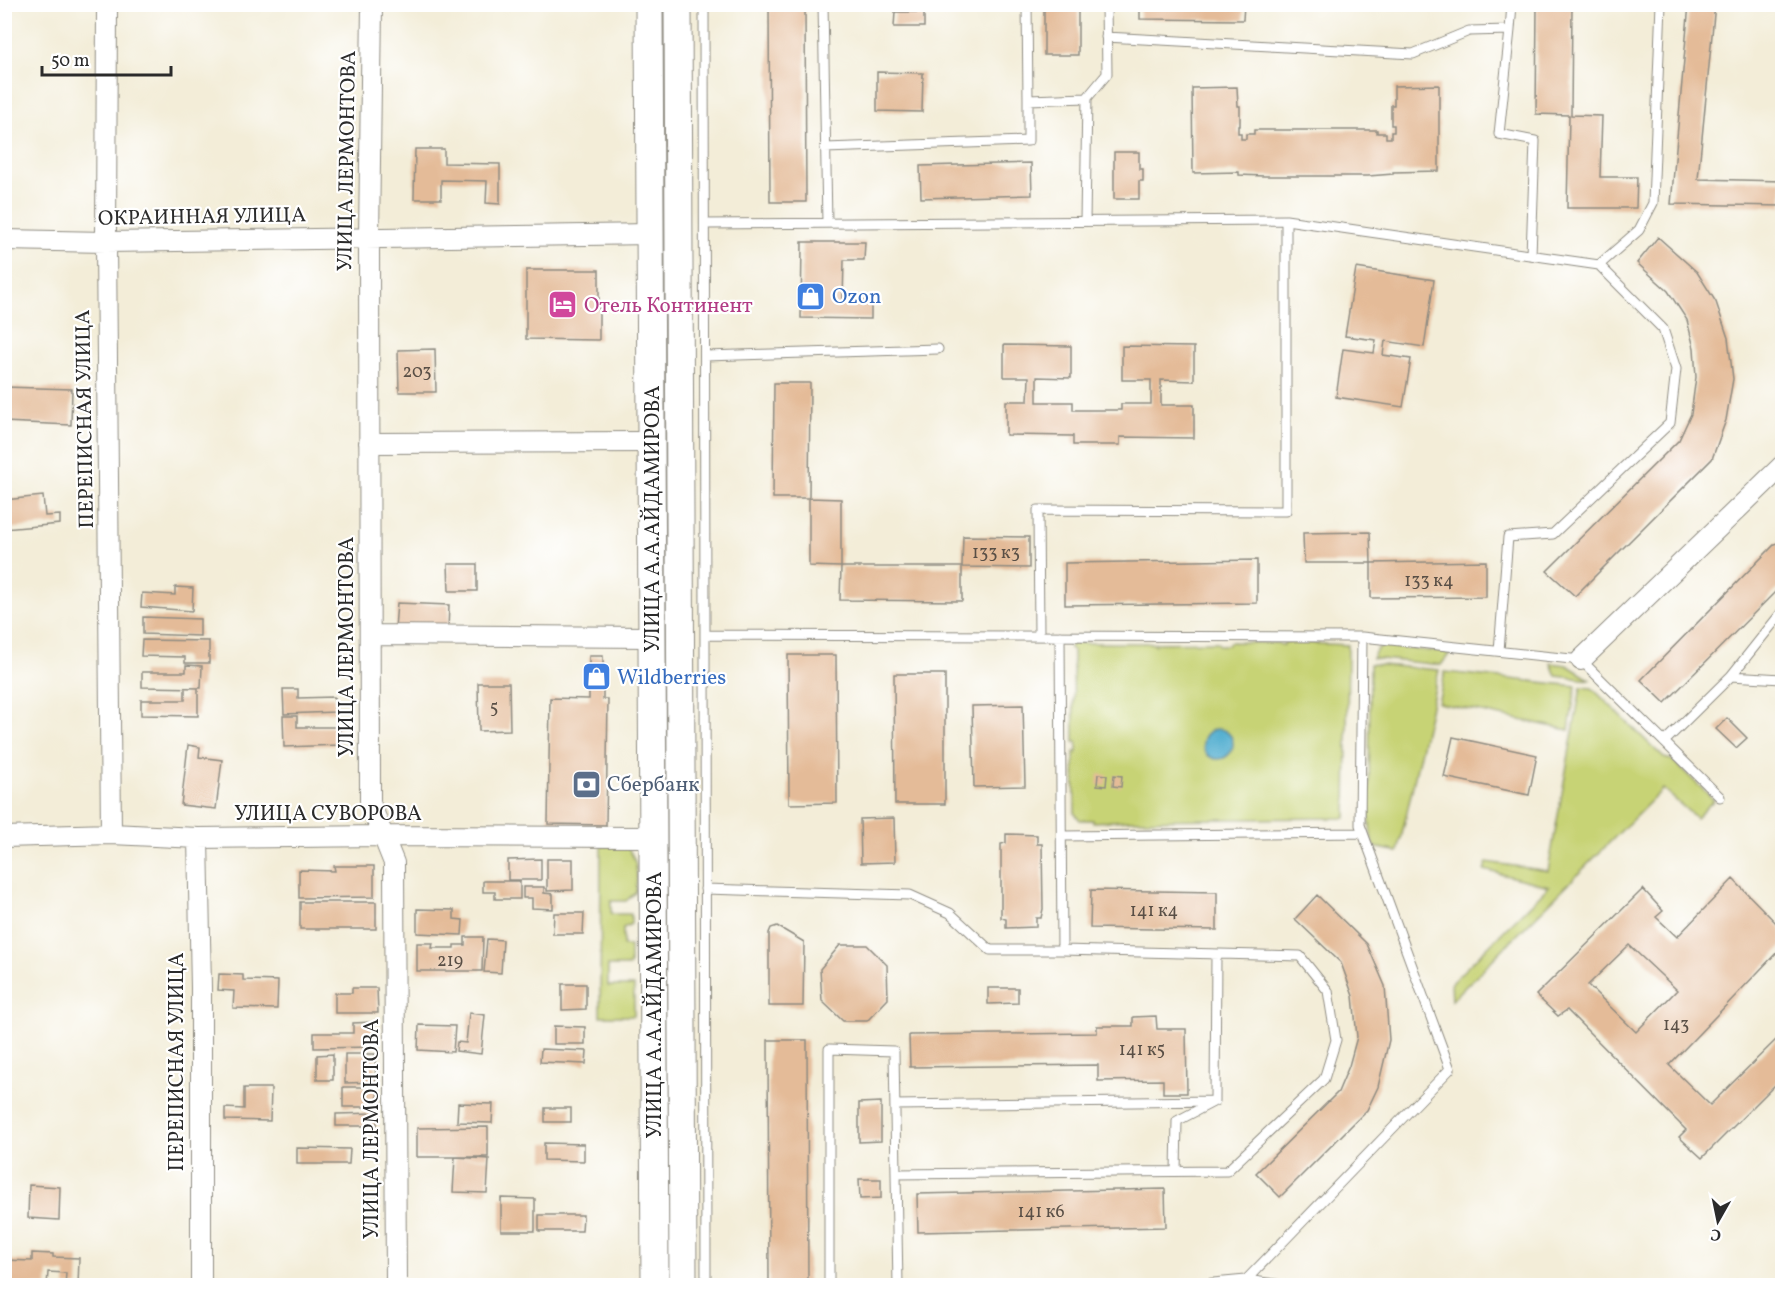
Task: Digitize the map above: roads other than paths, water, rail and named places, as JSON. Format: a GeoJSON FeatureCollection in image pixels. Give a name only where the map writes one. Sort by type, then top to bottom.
{"type":"FeatureCollection","features":[{"type":"Feature","properties":{"kind":"main road","name":"УЛИЦА А.А.АЙДАМИРОВА"},"geometry":{"type":"LineString","coordinates":[[649,4],[652,234],[654,1286]]}},
{"type":"Feature","properties":{"kind":"main road","name":"УЛИЦА А.А.АЙДАМИРОВА"},"geometry":{"type":"LineString","coordinates":[[678,4],[684,1286]]}},
{"type":"Feature","properties":{"kind":"street","name":"ПЕРЕПИСНАЯ УЛИЦА"},"geometry":{"type":"LineString","coordinates":[[107,4],[106,242],[111,834]]}},
{"type":"Feature","properties":{"kind":"street","name":"УЛИЦА ЛЕРМОНТОВА"},"geometry":{"type":"LineString","coordinates":[[372,4],[369,238],[370,803],[394,863],[396,1286]]}},
{"type":"Feature","properties":{"kind":"street","name":"ОКРАИННАЯ УЛИЦА"},"geometry":{"type":"LineString","coordinates":[[4,240],[106,242],[652,234]]}},
{"type":"Feature","properties":{"kind":"street"},"geometry":{"type":"LineString","coordinates":[[369,443],[652,442]]}},
{"type":"Feature","properties":{"kind":"street"},"geometry":{"type":"LineString","coordinates":[[1581,660],[1782,466]]}},
{"type":"Feature","properties":{"kind":"street"},"geometry":{"type":"LineString","coordinates":[[370,635],[653,637]]}},
{"type":"Feature","properties":{"kind":"street","name":"УЛИЦА СУВОРОВА"},"geometry":{"type":"LineString","coordinates":[[4,837],[111,834],[198,838],[653,837]]}},
{"type":"Feature","properties":{"kind":"street","name":"ПЕРЕПИСНАЯ УЛИЦА"},"geometry":{"type":"LineString","coordinates":[[198,838],[201,988],[201,1286]]}},
{"type":"Feature","properties":{"kind":"lane"},"geometry":{"type":"LineString","coordinates":[[704,4],[706,1286]]}},
{"type":"Feature","properties":{"kind":"lane"},"geometry":{"type":"LineString","coordinates":[[823,4],[827,223]]}},
{"type":"Feature","properties":{"kind":"lane"},"geometry":{"type":"LineString","coordinates":[[825,148],[1028,141],[1028,4]]}},
{"type":"Feature","properties":{"kind":"lane"},"geometry":{"type":"LineString","coordinates":[[1085,221],[1087,98],[1107,74],[1106,4]]}},
{"type":"Feature","properties":{"kind":"lane"},"geometry":{"type":"LineString","coordinates":[[1512,4],[1499,134],[1535,141],[1531,255]]}},
{"type":"Feature","properties":{"kind":"lane"},"geometry":{"type":"LineString","coordinates":[[1599,265],[1639,230],[1653,203],[1661,4]]}},
{"type":"Feature","properties":{"kind":"lane"},"geometry":{"type":"LineString","coordinates":[[1107,37],[1413,54],[1469,32],[1510,30]]}},
{"type":"Feature","properties":{"kind":"lane"},"geometry":{"type":"LineString","coordinates":[[1028,100],[1087,98]]}},
{"type":"Feature","properties":{"kind":"lane"},"geometry":{"type":"LineString","coordinates":[[705,224],[1286,220],[1599,265],[1663,329],[1676,369],[1670,423],[1553,534],[1508,537],[1499,651]]}},
{"type":"Feature","properties":{"kind":"lane"},"geometry":{"type":"LineString","coordinates":[[1039,636],[1038,510],[1286,511],[1286,220]]}},
{"type":"Feature","properties":{"kind":"lane"},"geometry":{"type":"LineString","coordinates":[[705,356],[938,349]]}},
{"type":"Feature","properties":{"kind":"lane"},"geometry":{"type":"LineString","coordinates":[[1664,742],[1731,676],[1782,612]]}},
{"type":"Feature","properties":{"kind":"lane"},"geometry":{"type":"LineString","coordinates":[[705,635],[1362,637],[1581,660],[1720,797]]}},
{"type":"Feature","properties":{"kind":"lane"},"geometry":{"type":"LineString","coordinates":[[1060,636],[1062,950]]}},
{"type":"Feature","properties":{"kind":"lane"},"geometry":{"type":"LineString","coordinates":[[1246,1280],[1450,1069],[1360,825],[1362,637]]}},
{"type":"Feature","properties":{"kind":"lane"},"geometry":{"type":"LineString","coordinates":[[1731,676],[1782,679]]}},
{"type":"Feature","properties":{"kind":"lane"},"geometry":{"type":"LineString","coordinates":[[1062,836],[1362,832]]}},
{"type":"Feature","properties":{"kind":"lane"},"geometry":{"type":"LineString","coordinates":[[705,889],[910,895],[950,913],[990,950],[1300,956],[1328,991],[1335,1040],[1324,1079],[1227,1171],[896,1174]]}},
{"type":"Feature","properties":{"kind":"lane"},"geometry":{"type":"LineString","coordinates":[[1215,1101],[1216,954]]}},
{"type":"Feature","properties":{"kind":"lane"},"geometry":{"type":"LineString","coordinates":[[829,1286],[829,1049],[894,1051],[897,1286]]}},
{"type":"Feature","properties":{"kind":"lane"},"geometry":{"type":"LineString","coordinates":[[895,1105],[1215,1101]]}},
{"type":"Feature","properties":{"kind":"lane"},"geometry":{"type":"LineString","coordinates":[[1176,1171],[1177,1121],[1215,1101]]}},
{"type":"Feature","properties":{"kind":"lane"},"geometry":{"type":"LineString","coordinates":[[1181,1286],[1246,1280],[1289,1286]]}},
{"type":"Feature","properties":{"kind":"water"},"geometry":{"type":"Polygon","coordinates":[[[1218,729],[1229,733],[1233,744],[1229,755],[1218,759],[1207,755],[1203,744],[1207,733],[1218,729]]]}},
{"type":"Feature","properties":{"kind":"place","name":"Ozon"},"geometry":{"type":"Point","coordinates":[811,296]}},
{"type":"Feature","properties":{"kind":"place","name":"Отель Континент"},"geometry":{"type":"Point","coordinates":[563,305]}},
{"type":"Feature","properties":{"kind":"place","name":"Wildberries"},"geometry":{"type":"Point","coordinates":[596,677]}},
{"type":"Feature","properties":{"kind":"place","name":"Сбербанк"},"geometry":{"type":"Point","coordinates":[586,784]}}]}
